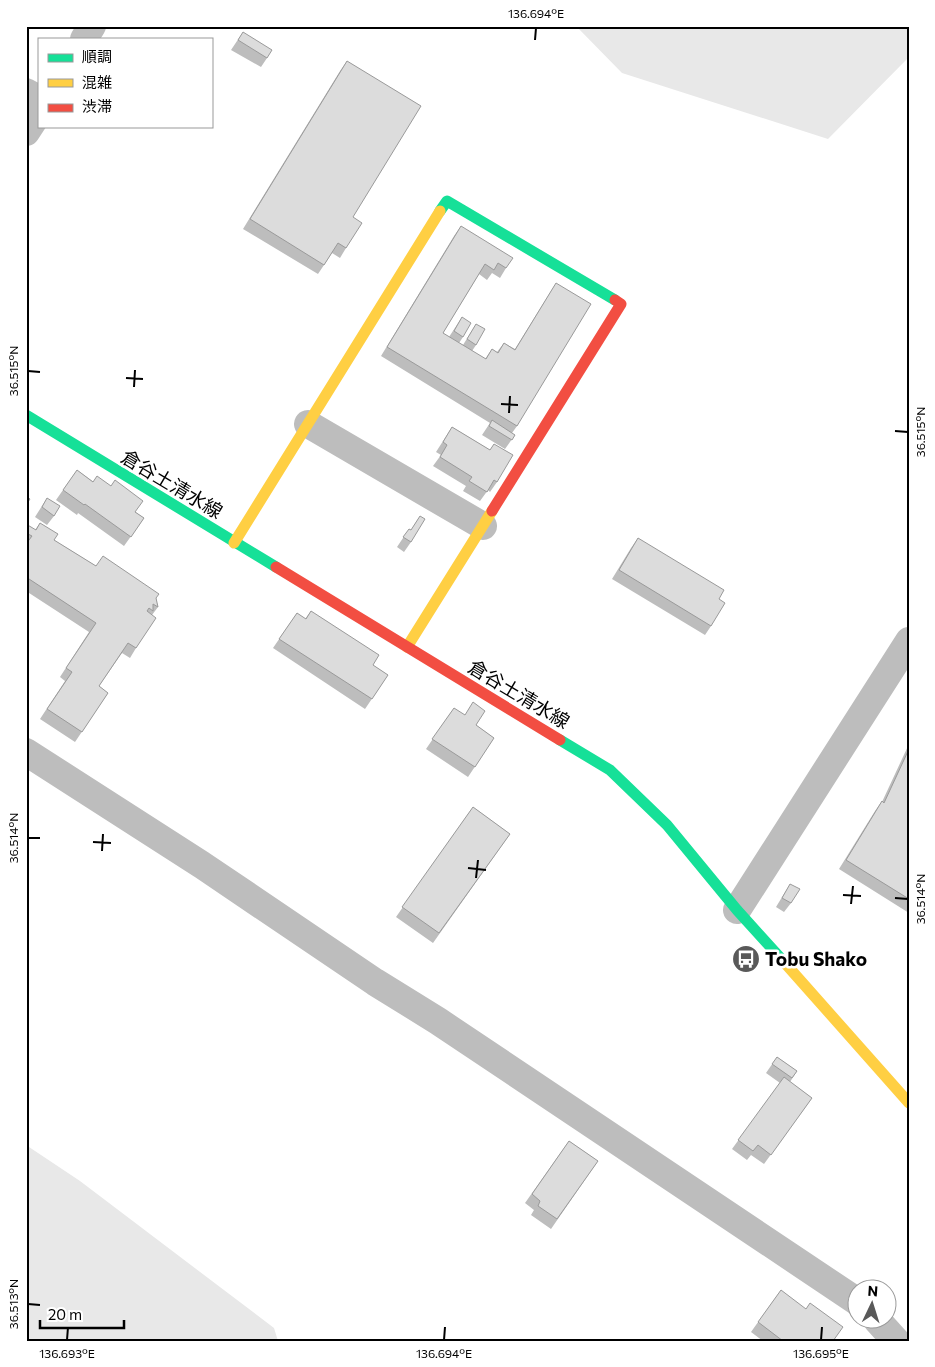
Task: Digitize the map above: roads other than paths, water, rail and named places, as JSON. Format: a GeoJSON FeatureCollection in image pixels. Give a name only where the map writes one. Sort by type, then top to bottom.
{"type":"FeatureCollection","features":[{"type":"Feature","properties":{"kind":"main road"},"geometry":{"type":"LineString","coordinates":[[234,542],[447,201],[621,304],[407,647]]}},
{"type":"Feature","properties":{"kind":"main road","name":"倉谷土清水線"},"geometry":{"type":"LineString","coordinates":[[26,415],[610,770],[667,825],[737,910],[909,1103]]}},
{"type":"Feature","properties":{"kind":"street"},"geometry":{"type":"LineString","coordinates":[[85,38],[92,26]]}},
{"type":"Feature","properties":{"kind":"street"},"geometry":{"type":"LineString","coordinates":[[26,92],[38,98]]}},
{"type":"Feature","properties":{"kind":"street"},"geometry":{"type":"LineString","coordinates":[[26,132],[38,114]]}},
{"type":"Feature","properties":{"kind":"street"},"geometry":{"type":"LineString","coordinates":[[308,424],[482,526]]}},
{"type":"Feature","properties":{"kind":"street"},"geometry":{"type":"LineString","coordinates":[[737,910],[909,641]]}},
{"type":"Feature","properties":{"kind":"street"},"geometry":{"type":"LineString","coordinates":[[26,752],[202,865],[848,1295]]}},
{"type":"Feature","properties":{"kind":"street"},"geometry":{"type":"LineString","coordinates":[[886,1330],[896,1341]]}},
{"type":"Feature","properties":{"kind":"place","name":"Tobu Shako"},"geometry":{"type":"Point","coordinates":[746,959]}}]}
